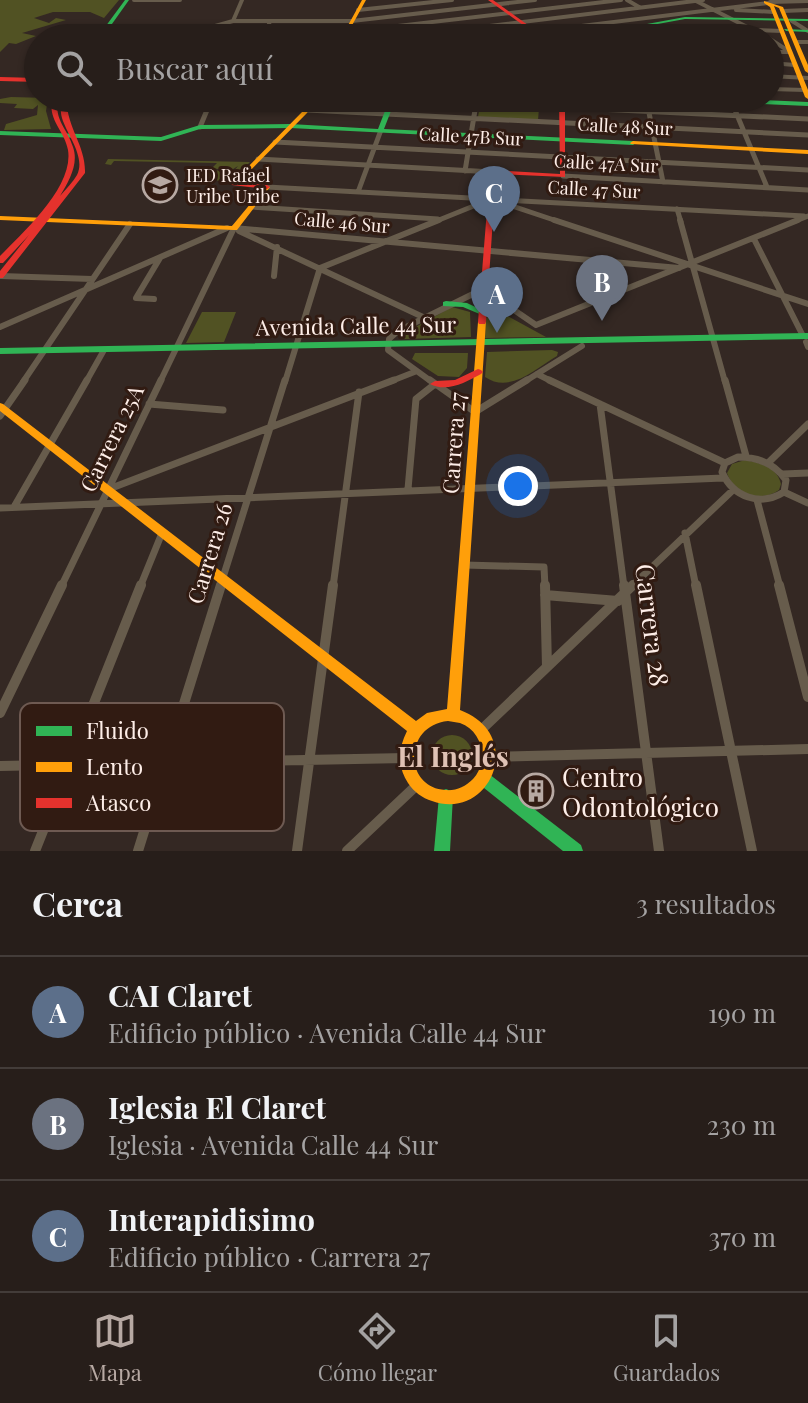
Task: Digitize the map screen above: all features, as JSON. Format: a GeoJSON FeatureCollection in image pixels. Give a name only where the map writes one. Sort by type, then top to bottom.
{"type":"FeatureCollection","features":[{"type":"Feature","properties":{"kind":"street"},"geometry":{"type":"LineString","coordinates":[[109,24],[127,0]]}},
{"type":"Feature","properties":{"kind":"street"},"geometry":{"type":"LineString","coordinates":[[117,24],[134,0],[180,0]]}},
{"type":"Feature","properties":{"kind":"street"},"geometry":{"type":"LineString","coordinates":[[233,21],[242,0]]}},
{"type":"Feature","properties":{"kind":"street"},"geometry":{"type":"LineString","coordinates":[[222,24],[452,0]]}},
{"type":"Feature","properties":{"kind":"street"},"geometry":{"type":"LineString","coordinates":[[361,10],[372,18],[493,2],[535,0]]}},
{"type":"Feature","properties":{"kind":"street"},"geometry":{"type":"LineString","coordinates":[[558,0],[597,24],[688,24]]}},
{"type":"Feature","properties":{"kind":"street"},"geometry":{"type":"LineString","coordinates":[[414,24],[624,0],[669,24]]}},
{"type":"Feature","properties":{"kind":"street"},"geometry":{"type":"LineString","coordinates":[[696,0],[717,11],[783,23],[808,31]]}},
{"type":"Feature","properties":{"kind":"street"},"geometry":{"type":"LineString","coordinates":[[505,24],[703,0]]}},
{"type":"Feature","properties":{"kind":"street"},"geometry":{"type":"LineString","coordinates":[[424,1],[452,24]]}},
{"type":"Feature","properties":{"kind":"street"},"geometry":{"type":"LineString","coordinates":[[783,23],[808,1]]}},
{"type":"Feature","properties":{"kind":"street"},"geometry":{"type":"LineString","coordinates":[[493,2],[523,24]]}},
{"type":"Feature","properties":{"kind":"street"},"geometry":{"type":"LineString","coordinates":[[666,22],[749,5],[783,23]]}},
{"type":"Feature","properties":{"kind":"street"},"geometry":{"type":"LineString","coordinates":[[685,18],[733,15],[749,5]]}},
{"type":"Feature","properties":{"kind":"street"},"geometry":{"type":"LineString","coordinates":[[361,10],[378,24]]}},
{"type":"Feature","properties":{"kind":"street"},"geometry":{"type":"LineString","coordinates":[[783,23],[808,10]]}},
{"type":"Feature","properties":{"kind":"street"},"geometry":{"type":"LineString","coordinates":[[656,24],[717,11],[733,15],[747,24]]}},
{"type":"Feature","properties":{"kind":"street"},"geometry":{"type":"LineString","coordinates":[[784,25],[804,70],[807,94],[784,91]]}},
{"type":"Feature","properties":{"kind":"street"},"geometry":{"type":"LineString","coordinates":[[784,66],[804,70]]}},
{"type":"Feature","properties":{"kind":"street"},"geometry":{"type":"LineString","coordinates":[[784,74],[804,70]]}},
{"type":"Feature","properties":{"kind":"street"},"geometry":{"type":"LineString","coordinates":[[0,79],[24,80]]}},
{"type":"Feature","properties":{"kind":"street"},"geometry":{"type":"LineString","coordinates":[[784,102],[808,104]]}},
{"type":"Feature","properties":{"kind":"street"},"geometry":{"type":"LineString","coordinates":[[0,261],[82,173],[85,156],[52,112]]}},
{"type":"Feature","properties":{"kind":"street"},"geometry":{"type":"LineString","coordinates":[[0,276],[70,175],[72,139],[62,112]]}},
{"type":"Feature","properties":{"kind":"street"},"geometry":{"type":"LineString","coordinates":[[200,127],[206,112]]}},
{"type":"Feature","properties":{"kind":"street"},"geometry":{"type":"LineString","coordinates":[[258,159],[305,112]]}},
{"type":"Feature","properties":{"kind":"street"},"geometry":{"type":"LineString","coordinates":[[339,112],[808,135]]}},
{"type":"Feature","properties":{"kind":"street"},"geometry":{"type":"LineString","coordinates":[[358,192],[388,112]]}},
{"type":"Feature","properties":{"kind":"street"},"geometry":{"type":"LineString","coordinates":[[465,171],[475,112]]}},
{"type":"Feature","properties":{"kind":"street"},"geometry":{"type":"LineString","coordinates":[[563,112],[563,176]]}},
{"type":"Feature","properties":{"kind":"street"},"geometry":{"type":"LineString","coordinates":[[649,112],[663,182]]}},
{"type":"Feature","properties":{"kind":"street"},"geometry":{"type":"LineString","coordinates":[[667,112],[808,119]]}},
{"type":"Feature","properties":{"kind":"street"},"geometry":{"type":"LineString","coordinates":[[736,112],[767,187]]}},
{"type":"Feature","properties":{"kind":"street","name":"Calle 48 Sur"},"geometry":{"type":"LineString","coordinates":[[72,139],[167,139],[200,127],[290,126],[808,152]]}},
{"type":"Feature","properties":{"kind":"street"},"geometry":{"type":"LineString","coordinates":[[0,133],[72,139]]}},
{"type":"Feature","properties":{"kind":"street","name":"Calle 47B Sur"},"geometry":{"type":"LineString","coordinates":[[275,142],[808,170]]}},
{"type":"Feature","properties":{"kind":"street","name":"Calle 47A Sur"},"geometry":{"type":"LineString","coordinates":[[258,159],[808,190]]}},
{"type":"Feature","properties":{"kind":"street","name":"Calle 47 Sur"},"geometry":{"type":"LineString","coordinates":[[258,159],[234,184],[808,216]]}},
{"type":"Feature","properties":{"kind":"street","name":"Carrera 27"},"geometry":{"type":"LineString","coordinates":[[453,716],[493,172]]}},
{"type":"Feature","properties":{"kind":"street","name":"Carrera 25A"},"geometry":{"type":"LineString","coordinates":[[0,713],[175,351],[230,228],[267,187]]}},
{"type":"Feature","properties":{"kind":"street"},"geometry":{"type":"LineString","coordinates":[[320,268],[491,199],[808,304]]}},
{"type":"Feature","properties":{"kind":"street"},"geometry":{"type":"LineString","coordinates":[[252,207],[440,219]]}},
{"type":"Feature","properties":{"kind":"street"},"geometry":{"type":"LineString","coordinates":[[677,209],[746,456]]}},
{"type":"Feature","properties":{"kind":"street"},"geometry":{"type":"LineString","coordinates":[[582,346],[475,412],[388,347],[393,334],[446,304],[483,289],[536,325],[808,216]]}},
{"type":"Feature","properties":{"kind":"street","name":"Calle 46 Sur"},"geometry":{"type":"LineString","coordinates":[[2,220],[230,228],[681,268]]}},
{"type":"Feature","properties":{"kind":"street"},"geometry":{"type":"LineString","coordinates":[[130,224],[1,411],[123,501],[416,729]]}},
{"type":"Feature","properties":{"kind":"street"},"geometry":{"type":"LineString","coordinates":[[0,327],[230,228],[277,247],[423,317]]}},
{"type":"Feature","properties":{"kind":"street"},"geometry":{"type":"LineString","coordinates":[[754,239],[806,341]]}},
{"type":"Feature","properties":{"kind":"street"},"geometry":{"type":"LineString","coordinates":[[274,276],[277,247]]}},
{"type":"Feature","properties":{"kind":"street"},"geometry":{"type":"LineString","coordinates":[[154,299],[136,298],[160,258]]}},
{"type":"Feature","properties":{"kind":"street","name":"Carrera 26"},"geometry":{"type":"LineString","coordinates":[[184,703],[320,268]]}},
{"type":"Feature","properties":{"kind":"street"},"geometry":{"type":"LineString","coordinates":[[0,276],[92,279]]}},
{"type":"Feature","properties":{"kind":"street"},"geometry":{"type":"LineString","coordinates":[[446,304],[464,305],[482,312]]}},
{"type":"Feature","properties":{"kind":"street","name":"Avenida Calle 44 Sur"},"geometry":{"type":"LineString","coordinates":[[480,345],[582,346],[714,341]]}},
{"type":"Feature","properties":{"kind":"street","name":"Avenida Calle 44 Sur"},"geometry":{"type":"LineString","coordinates":[[0,354],[806,341]]}},
{"type":"Feature","properties":{"kind":"street"},"geometry":{"type":"LineString","coordinates":[[14,507],[102,352]]}},
{"type":"Feature","properties":{"kind":"street"},"geometry":{"type":"LineString","coordinates":[[108,490],[417,371]]}},
{"type":"Feature","properties":{"kind":"street"},"geometry":{"type":"LineString","coordinates":[[408,489],[416,399],[435,384],[457,383],[478,372]]}},
{"type":"Feature","properties":{"kind":"street"},"geometry":{"type":"LineString","coordinates":[[537,374],[725,463],[746,456],[769,462],[783,474],[784,492],[773,499],[757,500],[733,490],[723,478],[725,463]]}},
{"type":"Feature","properties":{"kind":"street"},"geometry":{"type":"LineString","coordinates":[[297,851],[359,392]]}},
{"type":"Feature","properties":{"kind":"street"},"geometry":{"type":"LineString","coordinates":[[149,404],[223,410]]}},
{"type":"Feature","properties":{"kind":"street","name":"Carrera 28"},"geometry":{"type":"LineString","coordinates":[[600,404],[659,851]]}},
{"type":"Feature","properties":{"kind":"street"},"geometry":{"type":"LineString","coordinates":[[769,462],[808,424]]}},
{"type":"Feature","properties":{"kind":"street"},"geometry":{"type":"LineString","coordinates":[[783,474],[808,473]]}},
{"type":"Feature","properties":{"kind":"street"},"geometry":{"type":"LineString","coordinates":[[0,508],[723,478]]}},
{"type":"Feature","properties":{"kind":"street"},"geometry":{"type":"LineString","coordinates":[[480,731],[733,490]]}},
{"type":"Feature","properties":{"kind":"street"},"geometry":{"type":"LineString","coordinates":[[784,492],[808,503]]}},
{"type":"Feature","properties":{"kind":"street"},"geometry":{"type":"LineString","coordinates":[[757,500],[808,697]]}},
{"type":"Feature","properties":{"kind":"street"},"geometry":{"type":"LineString","coordinates":[[95,703],[162,533]]}},
{"type":"Feature","properties":{"kind":"street"},"geometry":{"type":"LineString","coordinates":[[685,533],[752,851]]}},
{"type":"Feature","properties":{"kind":"street"},"geometry":{"type":"LineString","coordinates":[[464,565],[544,567],[547,667]]}},
{"type":"Feature","properties":{"kind":"street"},"geometry":{"type":"LineString","coordinates":[[545,595],[618,601]]}},
{"type":"Feature","properties":{"kind":"street"},"geometry":{"type":"LineString","coordinates":[[453,716],[468,721],[480,731],[490,748],[491,757],[484,779],[474,789],[446,796],[418,784],[406,758],[410,737],[416,729],[433,718],[453,716]]}},
{"type":"Feature","properties":{"kind":"street"},"geometry":{"type":"LineString","coordinates":[[491,757],[808,749]]}},
{"type":"Feature","properties":{"kind":"street"},"geometry":{"type":"LineString","coordinates":[[284,761],[406,758]]}},
{"type":"Feature","properties":{"kind":"street"},"geometry":{"type":"LineString","coordinates":[[0,766],[20,766]]}},
{"type":"Feature","properties":{"kind":"street"},"geometry":{"type":"LineString","coordinates":[[484,779],[575,851]]}},
{"type":"Feature","properties":{"kind":"street"},"geometry":{"type":"LineString","coordinates":[[347,851],[418,784]]}},
{"type":"Feature","properties":{"kind":"street"},"geometry":{"type":"LineString","coordinates":[[442,851],[446,796]]}},
{"type":"Feature","properties":{"kind":"street"},"geometry":{"type":"LineString","coordinates":[[35,851],[43,831]]}},
{"type":"Feature","properties":{"kind":"street","name":"Carrera 26"},"geometry":{"type":"LineString","coordinates":[[138,851],[144,831]]}},
{"type":"Feature","properties":{"kind":"shaded area"},"geometry":{"type":"Polygon","coordinates":[[[0,0],[119,0],[104,18],[90,12],[53,12],[34,18],[49,23],[56,18],[66,20],[52,24],[24,24],[24,41],[9,43],[0,52],[0,0]]]}},
{"type":"Feature","properties":{"kind":"shaded area"},"geometry":{"type":"Polygon","coordinates":[[[24,97],[24,109],[14,108],[17,104],[0,103],[0,99],[24,97]]]}},
{"type":"Feature","properties":{"kind":"shaded area"},"geometry":{"type":"Polygon","coordinates":[[[37,112],[46,112],[51,129],[4,130],[6,124],[37,115],[37,112]]]}},
{"type":"Feature","properties":{"kind":"shaded area"},"geometry":{"type":"Polygon","coordinates":[[[479,112],[539,112],[538,120],[478,117],[479,112]]]}},
{"type":"Feature","properties":{"kind":"shaded area"},"geometry":{"type":"Polygon","coordinates":[[[108,159],[250,162],[230,183],[199,177],[208,169],[232,173],[238,166],[230,171],[212,168],[217,163],[114,161],[111,165],[105,164],[108,159]]]}},
{"type":"Feature","properties":{"kind":"shaded area"},"geometry":{"type":"Polygon","coordinates":[[[452,307],[470,312],[471,337],[404,339],[399,336],[452,307]]]}},
{"type":"Feature","properties":{"kind":"shaded area"},"geometry":{"type":"Polygon","coordinates":[[[202,312],[236,312],[224,342],[186,343],[202,312]]]}},
{"type":"Feature","properties":{"kind":"shaded area"},"geometry":{"type":"Polygon","coordinates":[[[497,312],[546,337],[485,338],[486,318],[497,312]]]}},
{"type":"Feature","properties":{"kind":"shaded area"},"geometry":{"type":"Polygon","coordinates":[[[487,352],[558,352],[557,356],[522,378],[504,383],[485,377],[487,352]]]}},
{"type":"Feature","properties":{"kind":"shaded area"},"geometry":{"type":"Polygon","coordinates":[[[415,353],[468,353],[467,368],[459,377],[438,376],[412,359],[415,353]]]}},
{"type":"Feature","properties":{"kind":"shaded area"},"geometry":{"type":"Polygon","coordinates":[[[745,460],[772,470],[779,478],[779,490],[756,496],[736,486],[727,473],[732,464],[745,460]]]}},
{"type":"Feature","properties":{"kind":"shaded area"},"geometry":{"type":"Polygon","coordinates":[[[452,735],[466,741],[472,755],[466,769],[452,775],[438,769],[432,755],[438,741],[452,735]]]}},
{"type":"Feature","properties":{"kind":"traffic: fast"},"geometry":{"type":"LineString","coordinates":[[109,24],[127,0]]}},
{"type":"Feature","properties":{"kind":"traffic: fast"},"geometry":{"type":"LineString","coordinates":[[651,24],[685,18],[808,20]]}},
{"type":"Feature","properties":{"kind":"traffic: fast"},"geometry":{"type":"LineString","coordinates":[[786,30],[808,31]]}},
{"type":"Feature","properties":{"kind":"traffic: fast"},"geometry":{"type":"LineString","coordinates":[[784,103],[808,104]]}},
{"type":"Feature","properties":{"kind":"traffic: fast"},"geometry":{"type":"LineString","coordinates":[[381,130],[388,112]]}},
{"type":"Feature","properties":{"kind":"traffic: fast"},"geometry":{"type":"LineString","coordinates":[[0,133],[161,139],[200,127],[290,126],[633,143]]}},
{"type":"Feature","properties":{"kind":"traffic: fast"},"geometry":{"type":"LineString","coordinates":[[446,304],[464,305],[482,312]]}},
{"type":"Feature","properties":{"kind":"traffic: fast"},"geometry":{"type":"LineString","coordinates":[[0,351],[808,336]]}},
{"type":"Feature","properties":{"kind":"traffic: fast"},"geometry":{"type":"LineString","coordinates":[[484,779],[575,851]]}},
{"type":"Feature","properties":{"kind":"traffic: fast"},"geometry":{"type":"LineString","coordinates":[[442,851],[446,796]]}},
{"type":"Feature","properties":{"kind":"traffic: slow"},"geometry":{"type":"LineString","coordinates":[[351,24],[364,0]]}},
{"type":"Feature","properties":{"kind":"traffic: slow"},"geometry":{"type":"LineString","coordinates":[[766,2],[772,6],[779,24]]}},
{"type":"Feature","properties":{"kind":"traffic: slow"},"geometry":{"type":"LineString","coordinates":[[766,2],[781,7],[808,71]]}},
{"type":"Feature","properties":{"kind":"traffic: slow"},"geometry":{"type":"LineString","coordinates":[[784,36],[808,97]]}},
{"type":"Feature","properties":{"kind":"traffic: slow"},"geometry":{"type":"LineString","coordinates":[[234,184],[305,112]]}},
{"type":"Feature","properties":{"kind":"traffic: slow"},"geometry":{"type":"LineString","coordinates":[[633,143],[808,152]]}},
{"type":"Feature","properties":{"kind":"traffic: slow"},"geometry":{"type":"LineString","coordinates":[[0,218],[234,228],[267,187]]}},
{"type":"Feature","properties":{"kind":"traffic: slow"},"geometry":{"type":"LineString","coordinates":[[453,716],[482,322]]}},
{"type":"Feature","properties":{"kind":"traffic: slow"},"geometry":{"type":"LineString","coordinates":[[0,406],[416,729]]}},
{"type":"Feature","properties":{"kind":"traffic: slow"},"geometry":{"type":"LineString","coordinates":[[448,715],[464,718],[477,727],[486,740],[489,756],[486,772],[477,785],[464,794],[448,797],[432,794],[419,785],[410,772],[407,756],[410,740],[419,727],[432,718],[448,715]]}},
{"type":"Feature","properties":{"kind":"traffic: jam"},"geometry":{"type":"LineString","coordinates":[[490,0],[524,24]]}},
{"type":"Feature","properties":{"kind":"traffic: jam"},"geometry":{"type":"LineString","coordinates":[[0,79],[24,80]]}},
{"type":"Feature","properties":{"kind":"traffic: jam"},"geometry":{"type":"LineString","coordinates":[[0,261],[47,209],[67,178],[72,163],[71,149],[54,112]]}},
{"type":"Feature","properties":{"kind":"traffic: jam"},"geometry":{"type":"LineString","coordinates":[[0,276],[82,173],[80,153],[64,112]]}},
{"type":"Feature","properties":{"kind":"traffic: jam"},"geometry":{"type":"LineString","coordinates":[[482,322],[493,172],[563,176],[562,112]]}},
{"type":"Feature","properties":{"kind":"traffic: jam"},"geometry":{"type":"LineString","coordinates":[[234,184],[267,187]]}},
{"type":"Feature","properties":{"kind":"traffic: jam"},"geometry":{"type":"LineString","coordinates":[[435,384],[457,383],[478,372]]}},
{"type":"Feature","properties":{"kind":"place","name":"IED Rafael Uribe Uribe"},"geometry":{"type":"Point","coordinates":[160,185]}},
{"type":"Feature","properties":{"kind":"place","name":"Interapidisimo"},"geometry":{"type":"Point","coordinates":[494,232]}},
{"type":"Feature","properties":{"kind":"place","name":"Iglesia El Claret"},"geometry":{"type":"Point","coordinates":[602,321]}},
{"type":"Feature","properties":{"kind":"place","name":"CAI Claret"},"geometry":{"type":"Point","coordinates":[497,333]}},
{"type":"Feature","properties":{"kind":"place","name":"Centro Odontológico"},"geometry":{"type":"Point","coordinates":[536,791]}},
{"type":"Feature","properties":{"kind":"district","name":"El Inglés"},"geometry":{"type":"Point","coordinates":[453,755]}}]}
